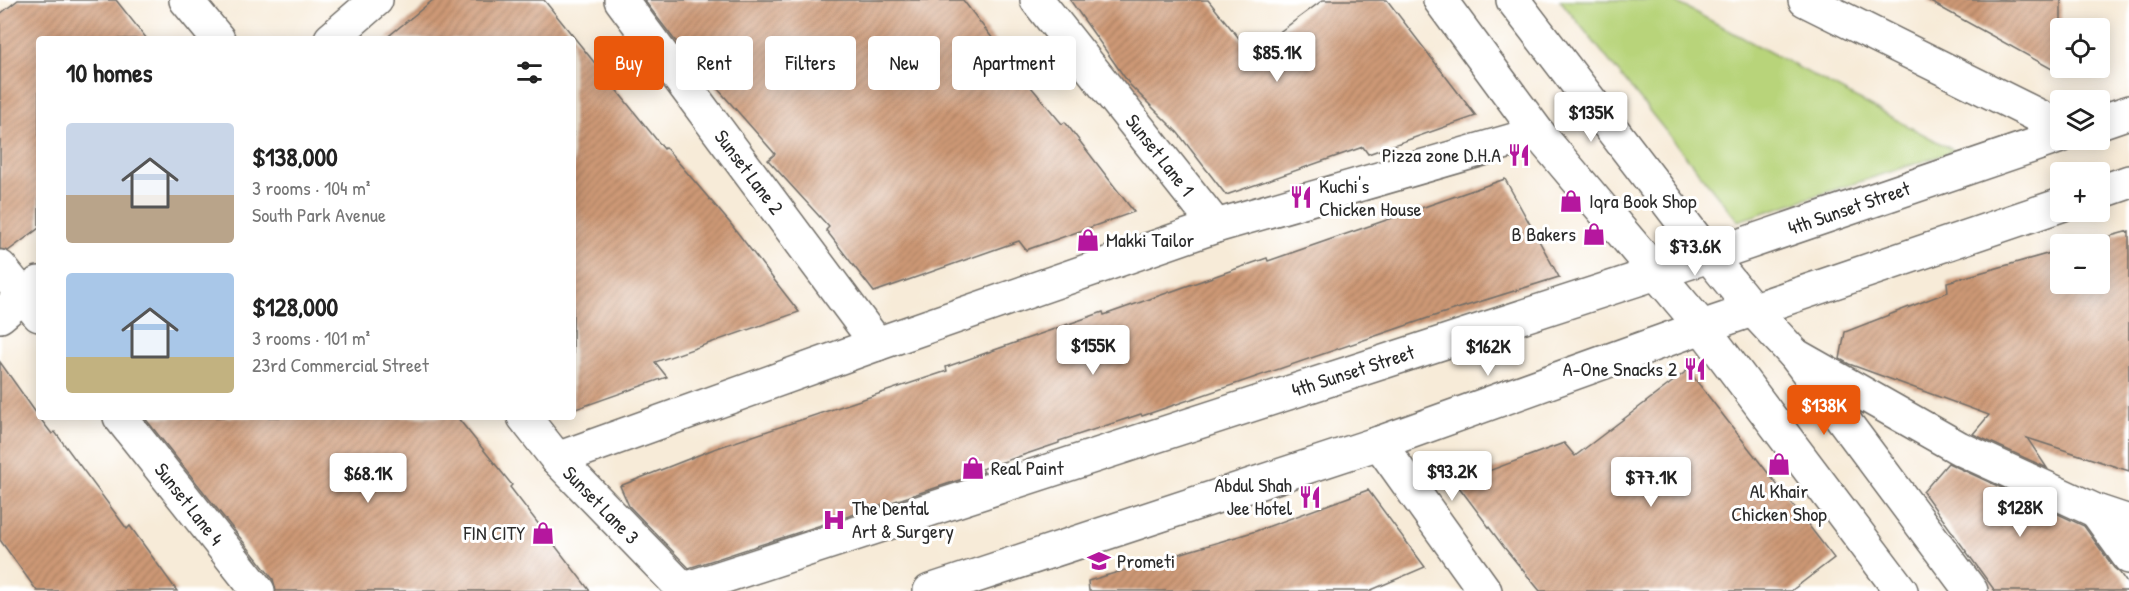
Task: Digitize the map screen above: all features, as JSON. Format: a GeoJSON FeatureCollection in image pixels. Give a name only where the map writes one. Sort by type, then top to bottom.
{"type":"FeatureCollection","features":[{"type":"Feature","properties":{"kind":"street"},"geometry":{"type":"LineString","coordinates":[[186,0],[216,36]]}},
{"type":"Feature","properties":{"kind":"street"},"geometry":{"type":"LineString","coordinates":[[334,36],[376,0]]}},
{"type":"Feature","properties":{"kind":"street","name":"Sunset Lane 2"},"geometry":{"type":"LineString","coordinates":[[621,0],[877,344]]}},
{"type":"Feature","properties":{"kind":"street","name":"Sunset Lane 1"},"geometry":{"type":"LineString","coordinates":[[1037,0],[1216,226]]}},
{"type":"Feature","properties":{"kind":"street"},"geometry":{"type":"LineString","coordinates":[[1440,0],[1538,133],[1658,272],[1702,327],[1901,591]]}},
{"type":"Feature","properties":{"kind":"street"},"geometry":{"type":"LineString","coordinates":[[1513,0],[1709,256],[1753,310],[1795,355],[1971,591]]}},
{"type":"Feature","properties":{"kind":"street"},"geometry":{"type":"LineString","coordinates":[[1805,0],[2050,122]]}},
{"type":"Feature","properties":{"kind":"street"},"geometry":{"type":"LineString","coordinates":[[2110,119],[2129,112]]}},
{"type":"Feature","properties":{"kind":"street"},"geometry":{"type":"LineString","coordinates":[[557,459],[1216,226],[1538,133]]}},
{"type":"Feature","properties":{"kind":"street","name":"4th Sunset Street"},"geometry":{"type":"LineString","coordinates":[[681,590],[1709,256],[2050,140]]}},
{"type":"Feature","properties":{"kind":"street"},"geometry":{"type":"LineString","coordinates":[[2110,189],[2129,182]]}},
{"type":"Feature","properties":{"kind":"street"},"geometry":{"type":"LineString","coordinates":[[930,591],[1379,443],[1702,327],[2050,209]]}},
{"type":"Feature","properties":{"kind":"street"},"geometry":{"type":"LineString","coordinates":[[0,267],[25,303]]}},
{"type":"Feature","properties":{"kind":"street"},"geometry":{"type":"LineString","coordinates":[[1795,355],[1959,448],[2096,511],[2129,522]]}},
{"type":"Feature","properties":{"kind":"street","name":"Sunset Lane 4"},"geometry":{"type":"LineString","coordinates":[[122,420],[258,591]]}},
{"type":"Feature","properties":{"kind":"street","name":"Sunset Lane 3"},"geometry":{"type":"LineString","coordinates":[[526,420],[557,459],[681,590]]}},
{"type":"Feature","properties":{"kind":"street"},"geometry":{"type":"LineString","coordinates":[[1379,443],[1475,589]]}},
{"type":"Feature","properties":{"kind":"street"},"geometry":{"type":"LineString","coordinates":[[2096,511],[2129,557]]}},
{"type":"Feature","properties":{"kind":"green space"},"geometry":{"type":"Polygon","coordinates":[[[1560,0],[1672,0],[1955,151],[1738,221],[1560,0]]]}},
{"type":"Feature","properties":{"kind":"building"},"geometry":{"type":"Polygon","coordinates":[[[18,0],[116,0],[145,36],[36,36],[36,230],[8,251],[0,249],[0,14],[18,0]]]}},
{"type":"Feature","properties":{"kind":"building"},"geometry":{"type":"Polygon","coordinates":[[[433,0],[544,0],[573,36],[389,36],[433,0]]]}},
{"type":"Feature","properties":{"kind":"building"},"geometry":{"type":"Polygon","coordinates":[[[644,0],[963,0],[991,36],[952,36],[952,90],[1034,90],[1062,124],[1065,122],[1134,212],[1026,250],[1019,241],[874,292],[826,230],[829,227],[768,160],[775,154],[719,90],[753,90],[753,36],[676,36],[676,41],[644,0]]]}},
{"type":"Feature","properties":{"kind":"building"},"geometry":{"type":"Polygon","coordinates":[[[1070,0],[1208,0],[1251,53],[1323,0],[1387,0],[1476,116],[1368,154],[1363,147],[1226,195],[1178,133],[1130,85],[1070,0]]]}},
{"type":"Feature","properties":{"kind":"building"},"geometry":{"type":"Polygon","coordinates":[[[1927,0],[2061,0],[2061,18],[2050,18],[2050,68],[1927,0]]]}},
{"type":"Feature","properties":{"kind":"building"},"geometry":{"type":"Polygon","coordinates":[[[576,40],[594,62],[594,90],[616,90],[664,149],[666,148],[730,223],[799,312],[655,362],[667,377],[576,409],[576,40]]]}},
{"type":"Feature","properties":{"kind":"building"},"geometry":{"type":"Polygon","coordinates":[[[1505,179],[1559,277],[1431,317],[1142,416],[1141,414],[1059,441],[1059,443],[982,469],[984,472],[689,568],[629,506],[620,486],[714,449],[947,371],[946,367],[1103,312],[1104,315],[1267,258],[1268,261],[1505,179]]]}},
{"type":"Feature","properties":{"kind":"building"},"geometry":{"type":"Polygon","coordinates":[[[2129,231],[2129,471],[2027,438],[2047,468],[1973,434],[1989,415],[1840,359],[1845,332],[1948,292],[1947,282],[2050,253],[2050,294],[2110,294],[2110,236],[2129,231]]]}},
{"type":"Feature","properties":{"kind":"building"},"geometry":{"type":"Polygon","coordinates":[[[0,362],[36,413],[36,420],[41,420],[52,434],[55,432],[127,529],[130,526],[177,591],[37,591],[0,540],[0,362]]]}},
{"type":"Feature","properties":{"kind":"building"},"geometry":{"type":"Polygon","coordinates":[[[1688,370],[1834,558],[1791,591],[1540,591],[1456,483],[1564,443],[1575,456],[1688,370]]]}},
{"type":"Feature","properties":{"kind":"building"},"geometry":{"type":"Polygon","coordinates":[[[146,420],[459,420],[512,485],[510,487],[590,591],[276,591],[273,579],[146,420]]]}},
{"type":"Feature","properties":{"kind":"building"},"geometry":{"type":"Polygon","coordinates":[[[1948,463],[2084,526],[2129,586],[2129,591],[1995,591],[1923,492],[1948,463]]]}},
{"type":"Feature","properties":{"kind":"building"},"geometry":{"type":"Polygon","coordinates":[[[1368,490],[1425,567],[1369,591],[1089,591],[1088,581],[1256,531],[1368,490]]]}},
{"type":"Feature","properties":{"kind":"place","name":"Pizza zone D.H.A"},"geometry":{"type":"Point","coordinates":[1519,155]}},
{"type":"Feature","properties":{"kind":"place","name":"Kuchi's Chicken House"},"geometry":{"type":"Point","coordinates":[1301,197]}},
{"type":"Feature","properties":{"kind":"place","name":"Iqra Book Shop"},"geometry":{"type":"Point","coordinates":[1571,201]}},
{"type":"Feature","properties":{"kind":"place","name":"B Bakers"},"geometry":{"type":"Point","coordinates":[1594,234]}},
{"type":"Feature","properties":{"kind":"place","name":"Makki Tailor"},"geometry":{"type":"Point","coordinates":[1088,240]}},
{"type":"Feature","properties":{"kind":"place","name":"A-One Snacks 2"},"geometry":{"type":"Point","coordinates":[1695,369]}},
{"type":"Feature","properties":{"kind":"place","name":"Al Khair Chicken Shop"},"geometry":{"type":"Point","coordinates":[1779,464]}},
{"type":"Feature","properties":{"kind":"place","name":"Real Paint"},"geometry":{"type":"Point","coordinates":[973,468]}},
{"type":"Feature","properties":{"kind":"place","name":"Abdul Shah Jee Hotel"},"geometry":{"type":"Point","coordinates":[1310,497]}},
{"type":"Feature","properties":{"kind":"place","name":"The Dental Art & Surgery"},"geometry":{"type":"Point","coordinates":[834,520]}},
{"type":"Feature","properties":{"kind":"place","name":"FIN CITY"},"geometry":{"type":"Point","coordinates":[543,533]}},
{"type":"Feature","properties":{"kind":"place","name":"Prometi"},"geometry":{"type":"Point","coordinates":[1099,561]}}]}
